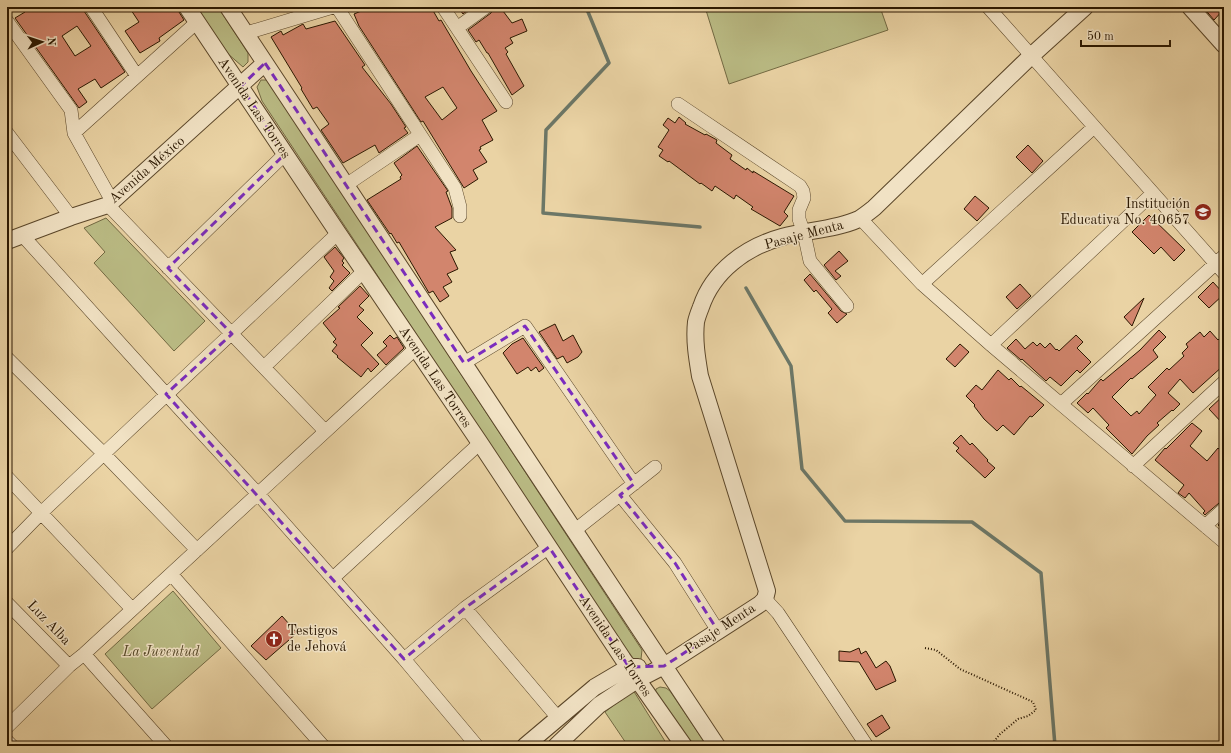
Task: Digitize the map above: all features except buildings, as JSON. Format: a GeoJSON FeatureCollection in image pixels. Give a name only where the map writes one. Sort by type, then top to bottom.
{"type":"FeatureCollection","features":[{"type":"Feature","properties":{"kind":"street"},"geometry":{"type":"LineString","coordinates":[[91,7],[137,76]]}},
{"type":"Feature","properties":{"kind":"street","name":"Avenida Las Torres"},"geometry":{"type":"LineString","coordinates":[[187,7],[480,443],[633,674],[684,746]]}},
{"type":"Feature","properties":{"kind":"street","name":"Avenida Las Torres"},"geometry":{"type":"LineString","coordinates":[[228,7],[717,746]]}},
{"type":"Feature","properties":{"kind":"street"},"geometry":{"type":"LineString","coordinates":[[246,35],[252,31],[334,7]]}},
{"type":"Feature","properties":{"kind":"street"},"geometry":{"type":"LineString","coordinates":[[337,7],[455,188],[460,207],[460,216]]}},
{"type":"Feature","properties":{"kind":"street"},"geometry":{"type":"LineString","coordinates":[[443,7],[506,102]]}},
{"type":"Feature","properties":{"kind":"street"},"geometry":{"type":"LineString","coordinates":[[457,28],[486,7]]}},
{"type":"Feature","properties":{"kind":"street","name":"Pasaje Menta"},"geometry":{"type":"LineString","coordinates":[[664,666],[760,604],[765,599],[767,591],[700,376],[695,347],[696,321],[705,294],[721,272],[734,261],[765,243],[783,237],[847,223],[860,218],[874,208],[1031,56],[1085,7]]}},
{"type":"Feature","properties":{"kind":"street"},"geometry":{"type":"LineString","coordinates":[[1190,7],[1224,45]]}},
{"type":"Feature","properties":{"kind":"street"},"geometry":{"type":"LineString","coordinates":[[987,8],[1153,193],[1221,264],[1061,404]]}},
{"type":"Feature","properties":{"kind":"street"},"geometry":{"type":"LineString","coordinates":[[7,21],[71,110],[74,133],[110,203],[168,268],[325,432]]}},
{"type":"Feature","properties":{"kind":"street"},"geometry":{"type":"LineString","coordinates":[[74,133],[197,22]]}},
{"type":"Feature","properties":{"kind":"street","name":"Avenida México"},"geometry":{"type":"LineString","coordinates":[[7,241],[110,203],[265,64]]}},
{"type":"Feature","properties":{"kind":"street"},"geometry":{"type":"LineString","coordinates":[[678,104],[800,186],[803,191],[804,198],[799,210],[799,219],[804,233],[810,261],[847,306]]}},
{"type":"Feature","properties":{"kind":"street"},"geometry":{"type":"LineString","coordinates":[[922,284],[1094,126]]}},
{"type":"Feature","properties":{"kind":"street"},"geometry":{"type":"LineString","coordinates":[[7,133],[71,217]]}},
{"type":"Feature","properties":{"kind":"street"},"geometry":{"type":"LineString","coordinates":[[346,185],[420,135]]}},
{"type":"Feature","properties":{"kind":"street"},"geometry":{"type":"LineString","coordinates":[[168,268],[286,154]]}},
{"type":"Feature","properties":{"kind":"street"},"geometry":{"type":"LineString","coordinates":[[991,344],[1153,193]]}},
{"type":"Feature","properties":{"kind":"street"},"geometry":{"type":"LineString","coordinates":[[860,218],[922,284],[1133,466],[1224,542]]}},
{"type":"Feature","properties":{"kind":"street"},"geometry":{"type":"LineString","coordinates":[[7,548],[41,512],[338,233]]}},
{"type":"Feature","properties":{"kind":"street"},"geometry":{"type":"LineString","coordinates":[[23,236],[333,578],[477,746]]}},
{"type":"Feature","properties":{"kind":"street"},"geometry":{"type":"LineString","coordinates":[[264,367],[364,272]]}},
{"type":"Feature","properties":{"kind":"street"},"geometry":{"type":"LineString","coordinates":[[464,363],[525,326],[634,484]]}},
{"type":"Feature","properties":{"kind":"street"},"geometry":{"type":"LineString","coordinates":[[7,727],[69,666],[84,654],[132,608],[416,348]]}},
{"type":"Feature","properties":{"kind":"street"},"geometry":{"type":"LineString","coordinates":[[7,358],[104,454],[197,550]]}},
{"type":"Feature","properties":{"kind":"street"},"geometry":{"type":"LineString","coordinates":[[1133,466],[1224,382]]}},
{"type":"Feature","properties":{"kind":"street"},"geometry":{"type":"LineString","coordinates":[[333,578],[480,443]]}},
{"type":"Feature","properties":{"kind":"street"},"geometry":{"type":"LineString","coordinates":[[574,531],[655,467]]}},
{"type":"Feature","properties":{"kind":"street"},"geometry":{"type":"LineString","coordinates":[[7,477],[132,608]]}},
{"type":"Feature","properties":{"kind":"street"},"geometry":{"type":"LineString","coordinates":[[620,495],[675,563],[718,631]]}},
{"type":"Feature","properties":{"kind":"street"},"geometry":{"type":"LineString","coordinates":[[1205,526],[1224,509]]}},
{"type":"Feature","properties":{"kind":"street"},"geometry":{"type":"LineString","coordinates":[[404,659],[465,608],[549,547]]}},
{"type":"Feature","properties":{"kind":"street"},"geometry":{"type":"LineString","coordinates":[[170,574],[324,746]]}},
{"type":"Feature","properties":{"kind":"street"},"geometry":{"type":"LineString","coordinates":[[765,599],[778,613],[867,746]]}},
{"type":"Feature","properties":{"kind":"street","name":"Luz Alba"},"geometry":{"type":"LineString","coordinates":[[7,603],[69,666]]}},
{"type":"Feature","properties":{"kind":"street"},"geometry":{"type":"LineString","coordinates":[[465,608],[558,718]]}},
{"type":"Feature","properties":{"kind":"street"},"geometry":{"type":"LineString","coordinates":[[84,654],[166,746]]}},
{"type":"Feature","properties":{"kind":"street"},"geometry":{"type":"LineString","coordinates":[[525,746],[595,687],[633,674],[664,666]]}},
{"type":"Feature","properties":{"kind":"street"},"geometry":{"type":"LineString","coordinates":[[556,746],[633,674]]}},
{"type":"Feature","properties":{"kind":"street"},"geometry":{"type":"LineString","coordinates":[[7,741],[12,746]]}},
{"type":"Feature","properties":{"kind":"path"},"geometry":{"type":"LineString","coordinates":[[925,648],[936,650],[960,669],[1033,702],[1036,710],[1028,716],[1018,719],[999,735],[992,746]]}},
{"type":"Feature","properties":{"kind":"highlighted area"},"geometry":{"type":"Polygon","coordinates":[[[265,63],[464,363],[525,326],[634,484],[620,495],[675,563],[718,631],[664,666],[629,667],[549,547],[465,608],[404,659],[166,394],[232,334],[168,268],[285,154],[241,86],[265,63]]]}},
{"type":"Feature","properties":{"kind":"green space"},"geometry":{"type":"Polygon","coordinates":[[[196,7],[218,7],[248,53],[248,62],[243,67],[227,53],[196,7]]]}},
{"type":"Feature","properties":{"kind":"green space"},"geometry":{"type":"Polygon","coordinates":[[[705,7],[880,7],[888,30],[729,84],[705,7]]]}},
{"type":"Feature","properties":{"kind":"green space"},"geometry":{"type":"Polygon","coordinates":[[[261,80],[268,80],[642,650],[641,659],[636,662],[632,660],[262,101],[257,87],[261,80]]]}},
{"type":"Feature","properties":{"kind":"green space"},"geometry":{"type":"Polygon","coordinates":[[[106,218],[205,321],[174,351],[94,263],[105,252],[84,228],[106,218]]]}},
{"type":"Feature","properties":{"kind":"green space","name":"La Juventud"},"geometry":{"type":"Polygon","coordinates":[[[173,591],[221,648],[152,709],[105,654],[173,591]]]}},
{"type":"Feature","properties":{"kind":"green space"},"geometry":{"type":"Polygon","coordinates":[[[660,687],[666,688],[670,691],[707,746],[688,746],[655,694],[656,689],[660,687]]]}},
{"type":"Feature","properties":{"kind":"green space"},"geometry":{"type":"Polygon","coordinates":[[[633,690],[668,746],[628,746],[605,712],[633,690]]]}},
{"type":"Feature","properties":{"kind":"waterway"},"geometry":{"type":"LineString","coordinates":[[586,7],[609,63],[546,130],[543,213],[700,227]]}},
{"type":"Feature","properties":{"kind":"waterway"},"geometry":{"type":"LineString","coordinates":[[746,288],[791,366],[802,469],[845,521],[972,522],[1041,573],[1055,746]]}},
{"type":"Feature","properties":{"kind":"place","name":"Institución Educativa No. 40657"},"geometry":{"type":"Point","coordinates":[1203,212]}},
{"type":"Feature","properties":{"kind":"place","name":"Testigos de Jehová"},"geometry":{"type":"Point","coordinates":[274,639]}}]}
